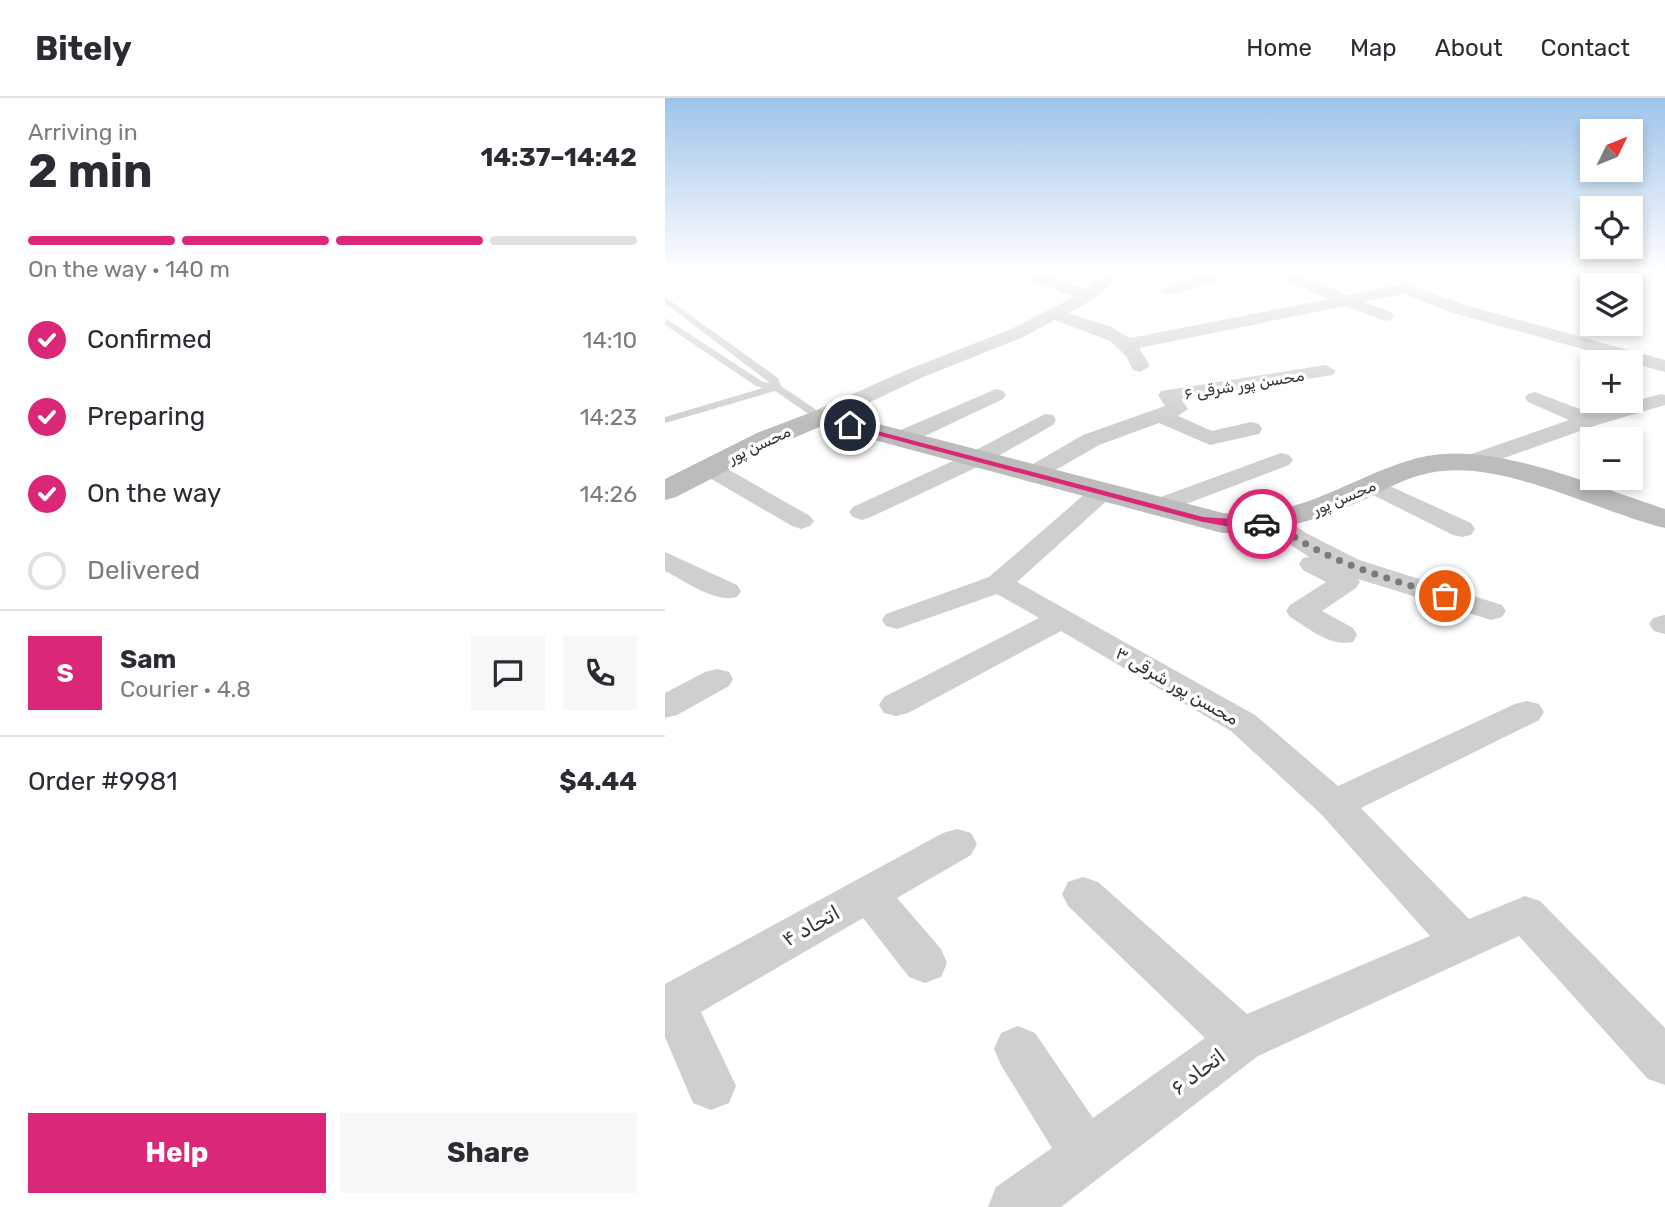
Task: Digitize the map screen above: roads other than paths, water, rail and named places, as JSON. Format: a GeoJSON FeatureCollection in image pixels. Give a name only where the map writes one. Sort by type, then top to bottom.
{"type":"FeatureCollection","features":[{"type":"Feature","properties":{"kind":"main road","name":"محسن پور"},"geometry":{"type":"LineString","coordinates":[[665,491],[820,417],[1222,523],[1273,522],[1296,517],[1418,467],[1468,463],[1505,468],[1665,519]]}},
{"type":"Feature","properties":{"kind":"street"},"geometry":{"type":"LineString","coordinates":[[820,417],[1038,322]]}},
{"type":"Feature","properties":{"kind":"street"},"geometry":{"type":"LineString","coordinates":[[1080,322],[1129,344],[1137,354],[1140,366]]}},
{"type":"Feature","properties":{"kind":"street"},"geometry":{"type":"LineString","coordinates":[[1129,344],[1242,322]]}},
{"type":"Feature","properties":{"kind":"street"},"geometry":{"type":"LineString","coordinates":[[1506,322],[1665,366]]}},
{"type":"Feature","properties":{"kind":"street"},"geometry":{"type":"LineString","coordinates":[[1567,362],[1606,349]]}},
{"type":"Feature","properties":{"kind":"street","name":"محسن پور شرقی ۶"},"geometry":{"type":"LineString","coordinates":[[1159,415],[1177,409],[1168,395],[1327,371]]}},
{"type":"Feature","properties":{"kind":"street"},"geometry":{"type":"LineString","coordinates":[[904,437],[996,395]]}},
{"type":"Feature","properties":{"kind":"street"},"geometry":{"type":"LineString","coordinates":[[1535,398],[1589,421]]}},
{"type":"Feature","properties":{"kind":"street"},"geometry":{"type":"LineString","coordinates":[[1468,463],[1589,421],[1661,400]]}},
{"type":"Feature","properties":{"kind":"street"},"geometry":{"type":"LineString","coordinates":[[1034,473],[1091,440],[1159,415],[1210,438],[1251,429]]}},
{"type":"Feature","properties":{"kind":"street"},"geometry":{"type":"LineString","coordinates":[[862,512],[978,458],[1045,420]]}},
{"type":"Feature","properties":{"kind":"street"},"geometry":{"type":"LineString","coordinates":[[1169,444],[1196,432]]}},
{"type":"Feature","properties":{"kind":"street"},"geometry":{"type":"LineString","coordinates":[[1156,507],[1281,460]]}},
{"type":"Feature","properties":{"kind":"street"},"geometry":{"type":"LineString","coordinates":[[709,468],[801,521]]}},
{"type":"Feature","properties":{"kind":"street"},"geometry":{"type":"LineString","coordinates":[[1372,485],[1462,529]]}},
{"type":"Feature","properties":{"kind":"street"},"geometry":{"type":"LineString","coordinates":[[897,620],[999,583],[1102,492]]}},
{"type":"Feature","properties":{"kind":"street"},"geometry":{"type":"LineString","coordinates":[[1273,522],[1306,545],[1375,575],[1491,611]]}},
{"type":"Feature","properties":{"kind":"street"},"geometry":{"type":"LineString","coordinates":[[1306,545],[1296,554],[1346,582],[1301,611],[1342,635]]}},
{"type":"Feature","properties":{"kind":"street"},"geometry":{"type":"LineString","coordinates":[[665,560],[727,591]]}},
{"type":"Feature","properties":{"kind":"street"},"geometry":{"type":"LineString","coordinates":[[665,588],[695,575]]}},
{"type":"Feature","properties":{"kind":"street","name":"محسن پور شرقی ۳"},"geometry":{"type":"LineString","coordinates":[[999,583],[1243,723],[1334,804],[1463,942]]}},
{"type":"Feature","properties":{"kind":"street"},"geometry":{"type":"LineString","coordinates":[[896,705],[1061,619]]}},
{"type":"Feature","properties":{"kind":"street"},"geometry":{"type":"LineString","coordinates":[[665,707],[717,679]]}},
{"type":"Feature","properties":{"kind":"street"},"geometry":{"type":"LineString","coordinates":[[1334,804],[1527,712]]}},
{"type":"Feature","properties":{"kind":"street","name":"اتحاد ۴"},"geometry":{"type":"LineString","coordinates":[[669,1006],[957,844]]}},
{"type":"Feature","properties":{"kind":"street"},"geometry":{"type":"LineString","coordinates":[[868,894],[925,963]]}},
{"type":"Feature","properties":{"kind":"street","name":"اتحاد ۶"},"geometry":{"type":"LineString","coordinates":[[1016,1207],[1241,1040],[1083,894]]}},
{"type":"Feature","properties":{"kind":"street"},"geometry":{"type":"LineString","coordinates":[[1241,1040],[1525,914],[1665,1062]]}},
{"type":"Feature","properties":{"kind":"street"},"geometry":{"type":"LineString","coordinates":[[669,1006],[711,1086]]}},
{"type":"Feature","properties":{"kind":"street"},"geometry":{"type":"LineString","coordinates":[[1018,1049],[1087,1155]]}},
{"type":"Feature","properties":{"kind":"lane"},"geometry":{"type":"LineString","coordinates":[[696,322],[774,380],[776,387]]}},
{"type":"Feature","properties":{"kind":"lane"},"geometry":{"type":"LineString","coordinates":[[667,323],[760,384],[776,387],[820,417]]}},
{"type":"Feature","properties":{"kind":"lane"},"geometry":{"type":"LineString","coordinates":[[665,420],[776,387]]}}]}
